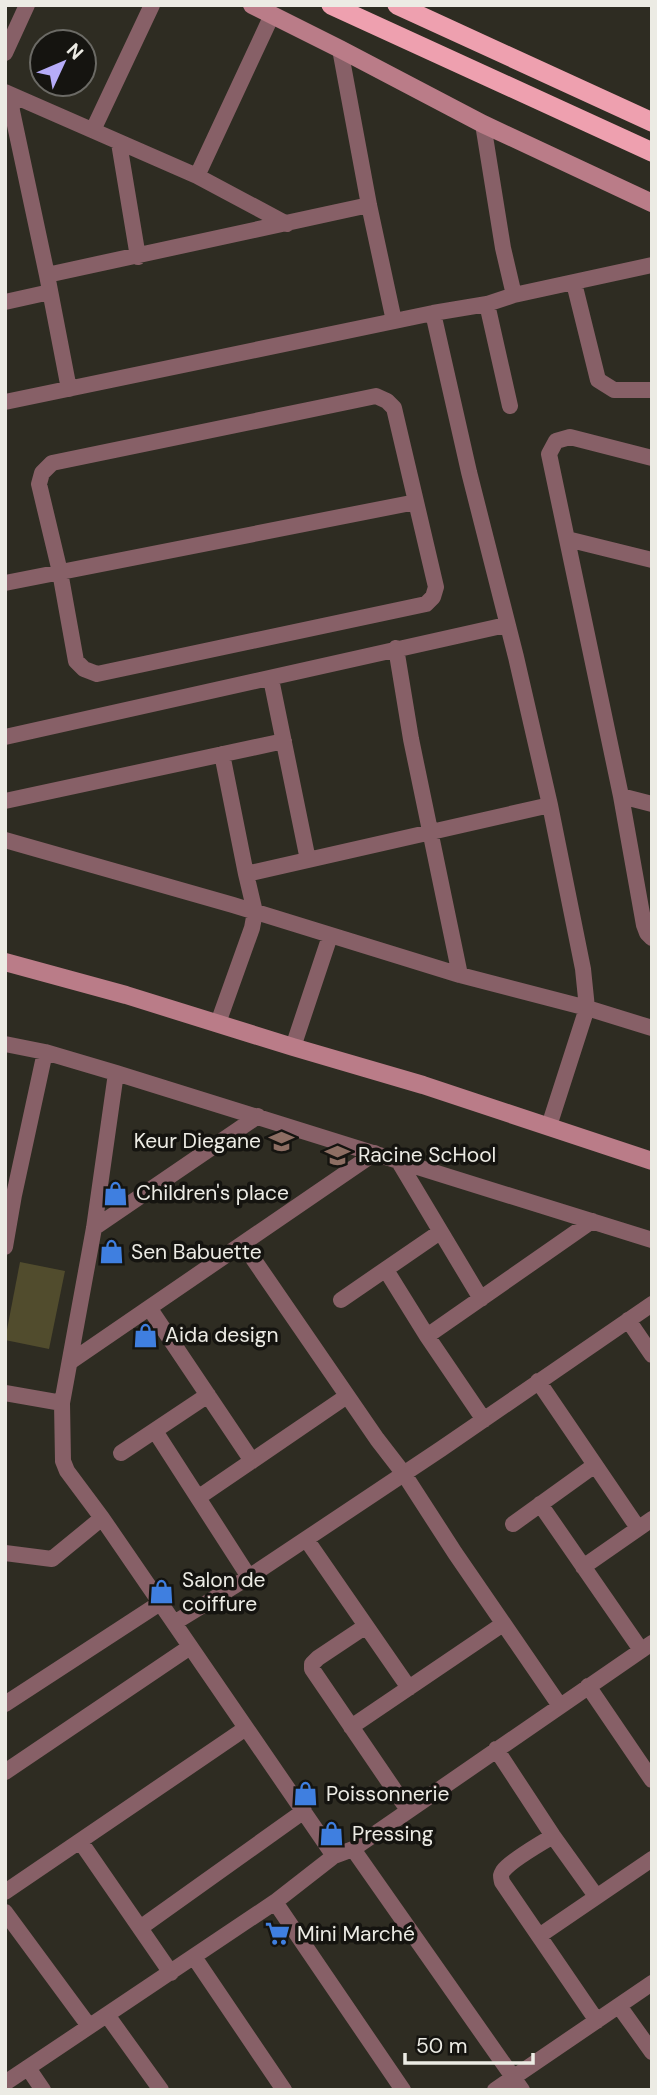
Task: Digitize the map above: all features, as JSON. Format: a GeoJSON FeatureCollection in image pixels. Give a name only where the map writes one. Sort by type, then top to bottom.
{"type":"FeatureCollection","features":[{"type":"Feature","properties":{"kind":"highway"},"geometry":{"type":"LineString","coordinates":[[331,5],[652,152]]}},
{"type":"Feature","properties":{"kind":"highway"},"geometry":{"type":"LineString","coordinates":[[397,5],[652,122]]}},
{"type":"Feature","properties":{"kind":"main road"},"geometry":{"type":"LineString","coordinates":[[252,5],[483,124],[652,203]]}},
{"type":"Feature","properties":{"kind":"main road"},"geometry":{"type":"LineString","coordinates":[[5,962],[126,995],[423,1085],[652,1161]]}},
{"type":"Feature","properties":{"kind":"street"},"geometry":{"type":"LineString","coordinates":[[5,53],[27,5]]}},
{"type":"Feature","properties":{"kind":"street"},"geometry":{"type":"LineString","coordinates":[[93,130],[152,5]]}},
{"type":"Feature","properties":{"kind":"street"},"geometry":{"type":"LineString","coordinates":[[197,176],[272,15]]}},
{"type":"Feature","properties":{"kind":"street"},"geometry":{"type":"LineString","coordinates":[[340,49],[394,321]]}},
{"type":"Feature","properties":{"kind":"street"},"geometry":{"type":"LineString","coordinates":[[8,94],[197,176],[287,224]]}},
{"type":"Feature","properties":{"kind":"street"},"geometry":{"type":"LineString","coordinates":[[8,94],[69,389]]}},
{"type":"Feature","properties":{"kind":"street"},"geometry":{"type":"LineString","coordinates":[[483,124],[503,248],[514,295]]}},
{"type":"Feature","properties":{"kind":"street"},"geometry":{"type":"LineString","coordinates":[[120,143],[138,257]]}},
{"type":"Feature","properties":{"kind":"street"},"geometry":{"type":"LineString","coordinates":[[47,275],[369,205]]}},
{"type":"Feature","properties":{"kind":"street"},"geometry":{"type":"LineString","coordinates":[[5,402],[487,304],[514,295],[652,265]]}},
{"type":"Feature","properties":{"kind":"street"},"geometry":{"type":"LineString","coordinates":[[575,283],[598,380],[614,390],[652,390]]}},
{"type":"Feature","properties":{"kind":"street"},"geometry":{"type":"LineString","coordinates":[[5,302],[50,292]]}},
{"type":"Feature","properties":{"kind":"street"},"geometry":{"type":"LineString","coordinates":[[487,304],[510,406]]}},
{"type":"Feature","properties":{"kind":"street"},"geometry":{"type":"LineString","coordinates":[[433,313],[550,805],[583,970],[587,1008],[550,1126]]}},
{"type":"Feature","properties":{"kind":"street"},"geometry":{"type":"LineString","coordinates":[[376,396],[394,408],[436,587],[433,597],[426,604],[97,674],[76,661],[60,572],[39,484],[42,473],[52,463],[376,396]]}},
{"type":"Feature","properties":{"kind":"street"},"geometry":{"type":"LineString","coordinates":[[652,457],[570,437],[556,441],[549,454],[621,796],[644,925],[652,938]]}},
{"type":"Feature","properties":{"kind":"street"},"geometry":{"type":"LineString","coordinates":[[5,583],[416,502]]}},
{"type":"Feature","properties":{"kind":"street"},"geometry":{"type":"LineString","coordinates":[[567,539],[652,560]]}},
{"type":"Feature","properties":{"kind":"street"},"geometry":{"type":"LineString","coordinates":[[5,737],[506,625]]}},
{"type":"Feature","properties":{"kind":"street"},"geometry":{"type":"LineString","coordinates":[[396,648],[411,738],[460,975]]}},
{"type":"Feature","properties":{"kind":"street"},"geometry":{"type":"LineString","coordinates":[[271,679],[308,860]]}},
{"type":"Feature","properties":{"kind":"street"},"geometry":{"type":"LineString","coordinates":[[5,801],[284,741]]}},
{"type":"Feature","properties":{"kind":"street"},"geometry":{"type":"LineString","coordinates":[[218,1023],[252,928],[255,912],[222,754]]}},
{"type":"Feature","properties":{"kind":"street"},"geometry":{"type":"LineString","coordinates":[[621,796],[652,804]]}},
{"type":"Feature","properties":{"kind":"street"},"geometry":{"type":"LineString","coordinates":[[246,874],[550,805]]}},
{"type":"Feature","properties":{"kind":"street"},"geometry":{"type":"LineString","coordinates":[[5,840],[460,975],[652,1028]]}},
{"type":"Feature","properties":{"kind":"street"},"geometry":{"type":"LineString","coordinates":[[293,1047],[330,936]]}},
{"type":"Feature","properties":{"kind":"street"},"geometry":{"type":"LineString","coordinates":[[5,1044],[45,1052],[258,1116],[652,1240]]}},
{"type":"Feature","properties":{"kind":"street"},"geometry":{"type":"LineString","coordinates":[[5,1247],[10,1189],[45,1052]]}},
{"type":"Feature","properties":{"kind":"street"},"geometry":{"type":"LineString","coordinates":[[116,1073],[94,1228],[62,1404],[63,1461],[67,1471],[334,1856]]}},
{"type":"Feature","properties":{"kind":"street"},"geometry":{"type":"LineString","coordinates":[[94,1228],[258,1116]]}},
{"type":"Feature","properties":{"kind":"street"},"geometry":{"type":"LineString","coordinates":[[70,1362],[375,1153]]}},
{"type":"Feature","properties":{"kind":"street"},"geometry":{"type":"LineString","coordinates":[[399,1162],[481,1299]]}},
{"type":"Feature","properties":{"kind":"street"},"geometry":{"type":"LineString","coordinates":[[427,1336],[592,1221]]}},
{"type":"Feature","properties":{"kind":"street"},"geometry":{"type":"LineString","coordinates":[[341,1300],[440,1232]]}},
{"type":"Feature","properties":{"kind":"street"},"geometry":{"type":"LineString","coordinates":[[243,1244],[404,1474],[560,1706]]}},
{"type":"Feature","properties":{"kind":"street"},"geometry":{"type":"LineString","coordinates":[[386,1270],[484,1420]]}},
{"type":"Feature","properties":{"kind":"street"},"geometry":{"type":"LineString","coordinates":[[174,1623],[249,1577],[404,1474],[652,1304]]}},
{"type":"Feature","properties":{"kind":"street"},"geometry":{"type":"LineString","coordinates":[[150,1309],[252,1461]]}},
{"type":"Feature","properties":{"kind":"street"},"geometry":{"type":"LineString","coordinates":[[628,1320],[652,1355]]}},
{"type":"Feature","properties":{"kind":"street"},"geometry":{"type":"LineString","coordinates":[[538,1381],[595,1465],[645,1524],[583,1567]]}},
{"type":"Feature","properties":{"kind":"street"},"geometry":{"type":"LineString","coordinates":[[5,1393],[62,1404]]}},
{"type":"Feature","properties":{"kind":"street"},"geometry":{"type":"LineString","coordinates":[[121,1453],[208,1395]]}},
{"type":"Feature","properties":{"kind":"street"},"geometry":{"type":"LineString","coordinates":[[199,1497],[348,1396]]}},
{"type":"Feature","properties":{"kind":"street"},"geometry":{"type":"LineString","coordinates":[[155,1431],[249,1577]]}},
{"type":"Feature","properties":{"kind":"street"},"geometry":{"type":"LineString","coordinates":[[513,1524],[595,1465]]}},
{"type":"Feature","properties":{"kind":"street"},"geometry":{"type":"LineString","coordinates":[[5,2083],[275,1902],[334,1856],[353,1849],[646,1646],[583,1567],[540,1504]]}},
{"type":"Feature","properties":{"kind":"street"},"geometry":{"type":"LineString","coordinates":[[5,1553],[52,1559],[102,1518]]}},
{"type":"Feature","properties":{"kind":"street"},"geometry":{"type":"LineString","coordinates":[[306,1539],[409,1688]]}},
{"type":"Feature","properties":{"kind":"street"},"geometry":{"type":"LineString","coordinates":[[5,1704],[160,1603]]}},
{"type":"Feature","properties":{"kind":"street"},"geometry":{"type":"LineString","coordinates":[[351,1727],[503,1624]]}},
{"type":"Feature","properties":{"kind":"street"},"geometry":{"type":"LineString","coordinates":[[366,1626],[318,1658],[312,1664],[312,1669],[408,1810]]}},
{"type":"Feature","properties":{"kind":"street"},"geometry":{"type":"LineString","coordinates":[[5,1772],[190,1647]]}},
{"type":"Feature","properties":{"kind":"street"},"geometry":{"type":"LineString","coordinates":[[588,1686],[652,1780]]}},
{"type":"Feature","properties":{"kind":"street"},"geometry":{"type":"LineString","coordinates":[[5,1892],[246,1728]]}},
{"type":"Feature","properties":{"kind":"street"},"geometry":{"type":"LineString","coordinates":[[496,1749],[596,1896]]}},
{"type":"Feature","properties":{"kind":"street"},"geometry":{"type":"LineString","coordinates":[[140,1928],[304,1811]]}},
{"type":"Feature","properties":{"kind":"street"},"geometry":{"type":"LineString","coordinates":[[553,1836],[509,1865],[501,1874],[502,1882],[597,2021]]}},
{"type":"Feature","properties":{"kind":"street"},"geometry":{"type":"LineString","coordinates":[[80,1841],[171,1973]]}},
{"type":"Feature","properties":{"kind":"street"},"geometry":{"type":"LineString","coordinates":[[353,1849],[518,2084]]}},
{"type":"Feature","properties":{"kind":"street"},"geometry":{"type":"LineString","coordinates":[[538,1936],[652,1859]]}},
{"type":"Feature","properties":{"kind":"street"},"geometry":{"type":"LineString","coordinates":[[275,1902],[402,2090]]}},
{"type":"Feature","properties":{"kind":"street"},"geometry":{"type":"LineString","coordinates":[[5,1912],[89,2026]]}},
{"type":"Feature","properties":{"kind":"street"},"geometry":{"type":"LineString","coordinates":[[194,1957],[284,2090]]}},
{"type":"Feature","properties":{"kind":"street"},"geometry":{"type":"LineString","coordinates":[[495,2090],[518,2084],[597,2021],[652,1983]]}},
{"type":"Feature","properties":{"kind":"street"},"geometry":{"type":"LineString","coordinates":[[619,2006],[652,2052]]}},
{"type":"Feature","properties":{"kind":"street"},"geometry":{"type":"LineString","coordinates":[[107,2015],[161,2090]]}},
{"type":"Feature","properties":{"kind":"street"},"geometry":{"type":"LineString","coordinates":[[28,2068],[43,2090]]}},
{"type":"Feature","properties":{"kind":"shaded area"},"geometry":{"type":"Polygon","coordinates":[[[20,1262],[65,1271],[49,1349],[5,1340],[20,1262]]]}},
{"type":"Feature","properties":{"kind":"place","name":"Keur Diegane"},"geometry":{"type":"Point","coordinates":[281,1141]}},
{"type":"Feature","properties":{"kind":"place","name":"Racine ScHool"},"geometry":{"type":"Point","coordinates":[338,1155]}},
{"type":"Feature","properties":{"kind":"place","name":"Children's place"},"geometry":{"type":"Point","coordinates":[116,1193]}},
{"type":"Feature","properties":{"kind":"place","name":"Sen Babuette"},"geometry":{"type":"Point","coordinates":[111,1252]}},
{"type":"Feature","properties":{"kind":"place","name":"Aida design"},"geometry":{"type":"Point","coordinates":[145,1335]}},
{"type":"Feature","properties":{"kind":"place","name":"Salon de coiffure"},"geometry":{"type":"Point","coordinates":[162,1592]}},
{"type":"Feature","properties":{"kind":"place","name":"Poissonnerie"},"geometry":{"type":"Point","coordinates":[306,1794]}},
{"type":"Feature","properties":{"kind":"place","name":"Pressing"},"geometry":{"type":"Point","coordinates":[332,1834]}},
{"type":"Feature","properties":{"kind":"place","name":"Mini Marché"},"geometry":{"type":"Point","coordinates":[277,1934]}}]}
